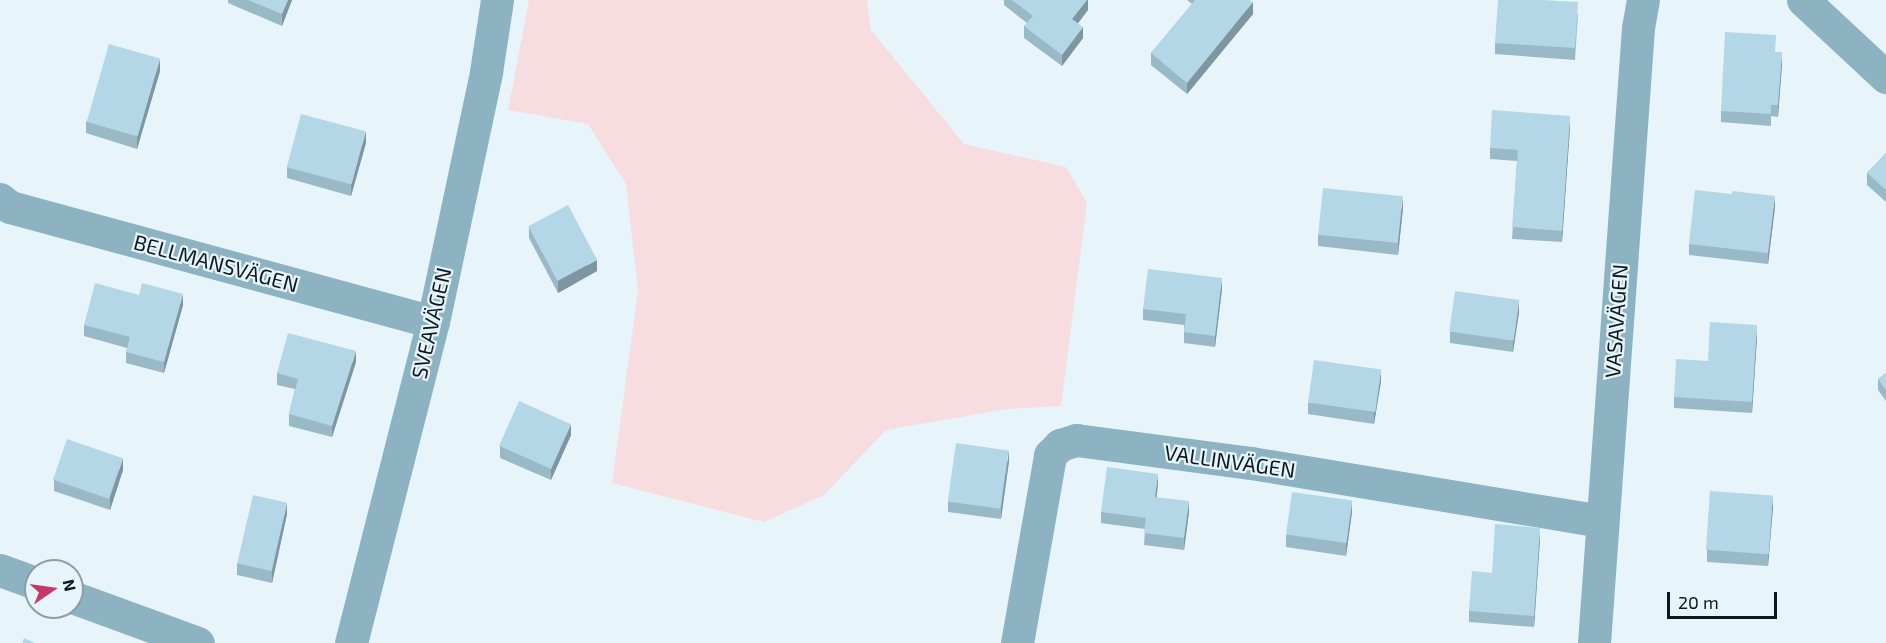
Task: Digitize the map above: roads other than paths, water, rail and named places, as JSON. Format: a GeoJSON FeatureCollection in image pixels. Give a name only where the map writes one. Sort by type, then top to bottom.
{"type":"FeatureCollection","features":[{"type":"Feature","properties":{"kind":"street","name":"SVEAVÄGEN"},"geometry":{"type":"LineString","coordinates":[[351,643],[433,322],[486,72],[497,0]]}},
{"type":"Feature","properties":{"kind":"street","name":"VASAVÄGEN"},"geometry":{"type":"LineString","coordinates":[[1593,643],[1638,28],[1643,0]]}},
{"type":"Feature","properties":{"kind":"street"},"geometry":{"type":"LineString","coordinates":[[1803,0],[1886,77]]}},
{"type":"Feature","properties":{"kind":"street","name":"BELLMANSVÄGEN"},"geometry":{"type":"LineString","coordinates":[[0,199],[10,207],[433,322]]}},
{"type":"Feature","properties":{"kind":"street","name":"VALLINVÄGEN"},"geometry":{"type":"LineString","coordinates":[[1017,643],[1050,455],[1060,445],[1076,440],[1251,463],[1602,521]]}},
{"type":"Feature","properties":{"kind":"street"},"geometry":{"type":"LineString","coordinates":[[0,570],[24,579]]}},
{"type":"Feature","properties":{"kind":"street"},"geometry":{"type":"LineString","coordinates":[[84,601],[198,643]]}}]}
